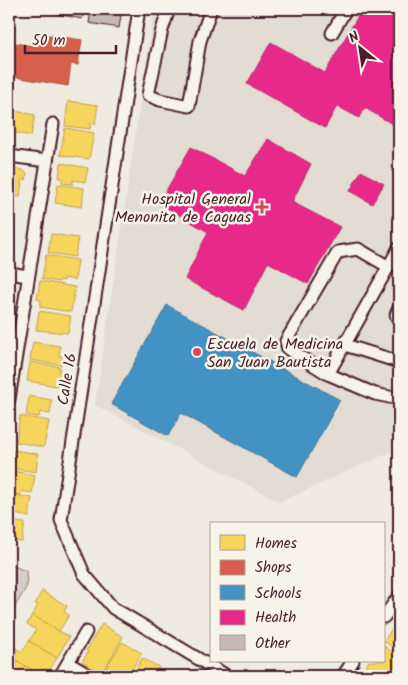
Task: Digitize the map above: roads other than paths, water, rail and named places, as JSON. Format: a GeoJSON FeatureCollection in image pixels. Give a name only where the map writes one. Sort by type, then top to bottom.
{"type":"FeatureCollection","features":[{"type":"Feature","properties":{"kind":"street","name":"Calle 16"},"geometry":{"type":"LineString","coordinates":[[139,9],[61,520],[84,574],[113,608],[227,676]]}},
{"type":"Feature","properties":{"kind":"street"},"geometry":{"type":"LineString","coordinates":[[169,9],[162,30],[148,95],[160,100],[189,106],[200,41],[212,9]]}},
{"type":"Feature","properties":{"kind":"street"},"geometry":{"type":"LineString","coordinates":[[332,33],[346,9]]}},
{"type":"Feature","properties":{"kind":"street"},"geometry":{"type":"LineString","coordinates":[[9,395],[52,124]]}},
{"type":"Feature","properties":{"kind":"street"},"geometry":{"type":"LineString","coordinates":[[9,156],[47,161]]}},
{"type":"Feature","properties":{"kind":"street"},"geometry":{"type":"LineString","coordinates":[[328,374],[393,266],[399,248]]}},
{"type":"Feature","properties":{"kind":"street"},"geometry":{"type":"LineString","coordinates":[[393,266],[358,249],[338,252],[286,341],[288,349],[293,353],[328,374],[375,394],[399,398]]}},
{"type":"Feature","properties":{"kind":"street"},"geometry":{"type":"LineString","coordinates":[[9,273],[28,276]]}},
{"type":"Feature","properties":{"kind":"street"},"geometry":{"type":"LineString","coordinates":[[399,308],[396,315],[399,321]]}},
{"type":"Feature","properties":{"kind":"street"},"geometry":{"type":"LineString","coordinates":[[345,345],[399,362]]}},
{"type":"Feature","properties":{"kind":"street"},"geometry":{"type":"LineString","coordinates":[[386,614],[399,596]]}},
{"type":"Feature","properties":{"kind":"street"},"geometry":{"type":"LineString","coordinates":[[60,676],[86,632]]}},
{"type":"Feature","properties":{"kind":"street"},"geometry":{"type":"LineString","coordinates":[[343,676],[352,662]]}},
{"type":"Feature","properties":{"kind":"street"},"geometry":{"type":"LineString","coordinates":[[68,663],[90,676]]}},
{"type":"Feature","properties":{"kind":"place","name":"Hospital General Menonita de Caguas"},"geometry":{"type":"Point","coordinates":[262,207]}},
{"type":"Feature","properties":{"kind":"place","name":"Escuela de Medicina San Juan Bautista"},"geometry":{"type":"Point","coordinates":[197,352]}}]}
